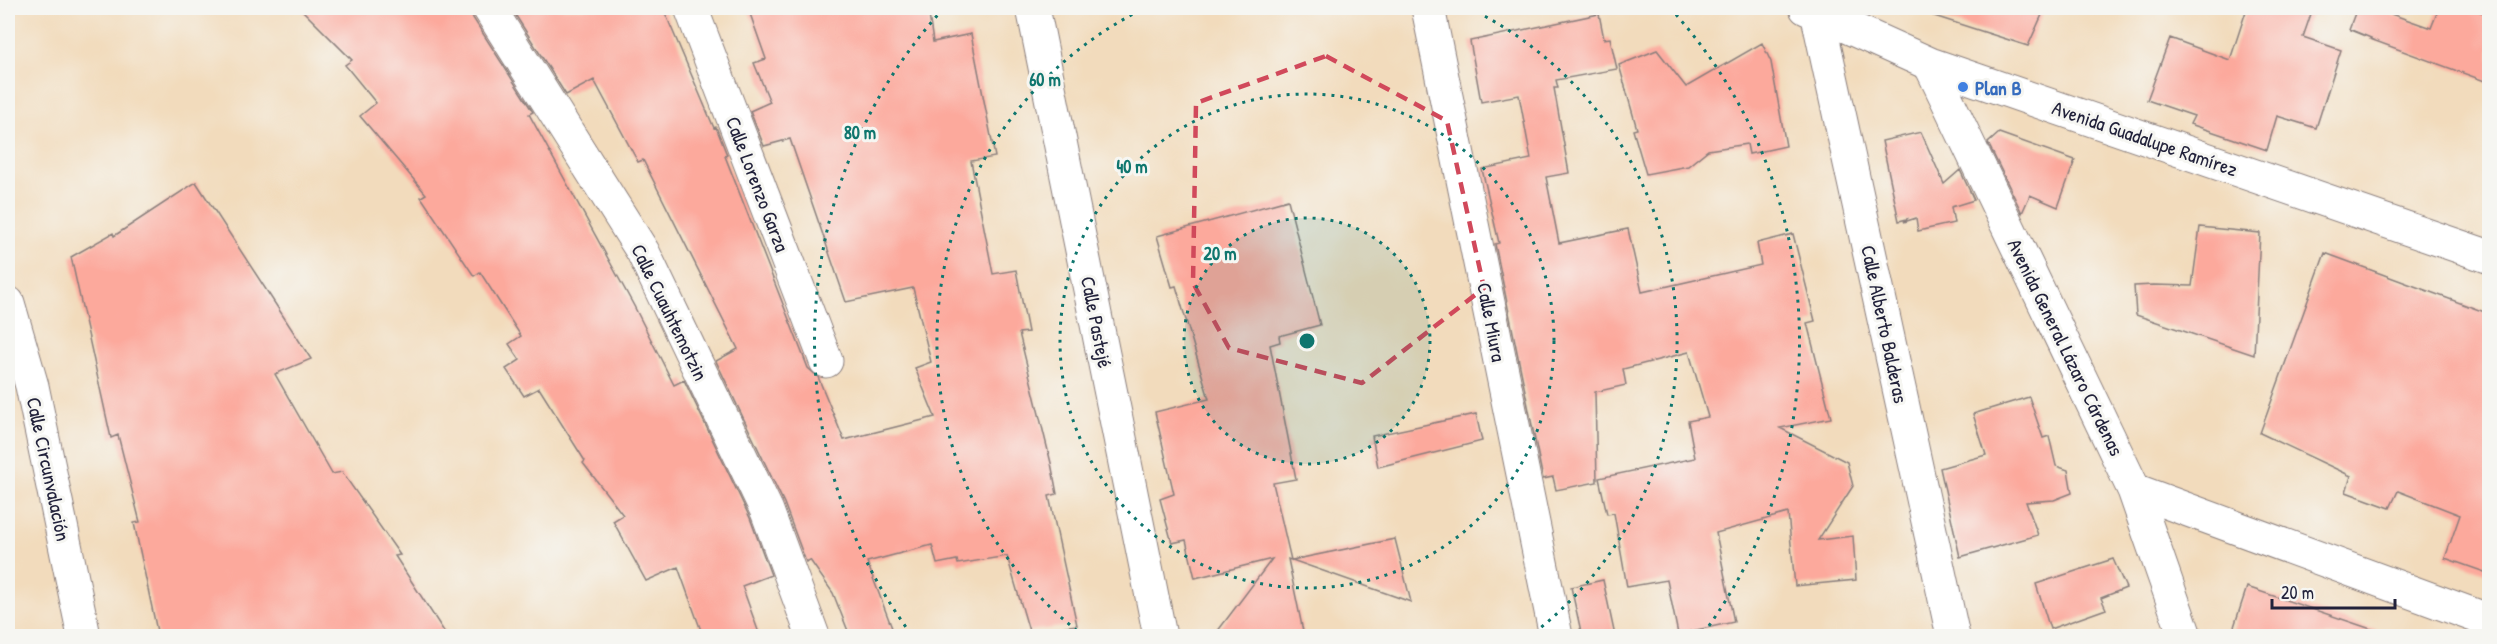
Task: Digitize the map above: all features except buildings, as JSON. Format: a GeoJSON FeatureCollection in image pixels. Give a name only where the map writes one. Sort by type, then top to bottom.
{"type":"FeatureCollection","features":[{"type":"Feature","properties":{"kind":"street","name":"Calle Cuauhtemotzin"},"geometry":{"type":"LineString","coordinates":[[489,8],[643,252],[767,511],[813,636]]}},
{"type":"Feature","properties":{"kind":"street","name":"Calle Lorenzo Garza"},"geometry":{"type":"LineString","coordinates":[[691,8],[826,361]]}},
{"type":"Feature","properties":{"kind":"street","name":"Calle Pastejé"},"geometry":{"type":"LineString","coordinates":[[1033,8],[1160,636]]}},
{"type":"Feature","properties":{"kind":"street","name":"Calle Miura"},"geometry":{"type":"LineString","coordinates":[[1428,8],[1556,636]]}},
{"type":"Feature","properties":{"kind":"street","name":"Avenida Guadalupe Ramírez"},"geometry":{"type":"LineString","coordinates":[[1814,9],[1930,64],[2490,257]]}},
{"type":"Feature","properties":{"kind":"street","name":"Calle Alberto Balderas"},"geometry":{"type":"LineString","coordinates":[[1814,9],[1953,636]]}},
{"type":"Feature","properties":{"kind":"street","name":"Avenida General Lázaro Cárdenas"},"geometry":{"type":"LineString","coordinates":[[1930,64],[2134,490],[2185,636]]}},
{"type":"Feature","properties":{"kind":"street","name":"Calle Circunvalación"},"geometry":{"type":"LineString","coordinates":[[8,303],[20,381],[84,636]]}},
{"type":"Feature","properties":{"kind":"street"},"geometry":{"type":"LineString","coordinates":[[2134,490],[2490,621]]}},
{"type":"Feature","properties":{"kind":"highlighted area"},"geometry":{"type":"Polygon","coordinates":[[[1326,56],[1447,121],[1484,288],[1362,383],[1229,348],[1193,283],[1196,103],[1326,56]]]}},
{"type":"Feature","properties":{"kind":"place","name":"Plan B"},"geometry":{"type":"Point","coordinates":[1963,87]}}]}
